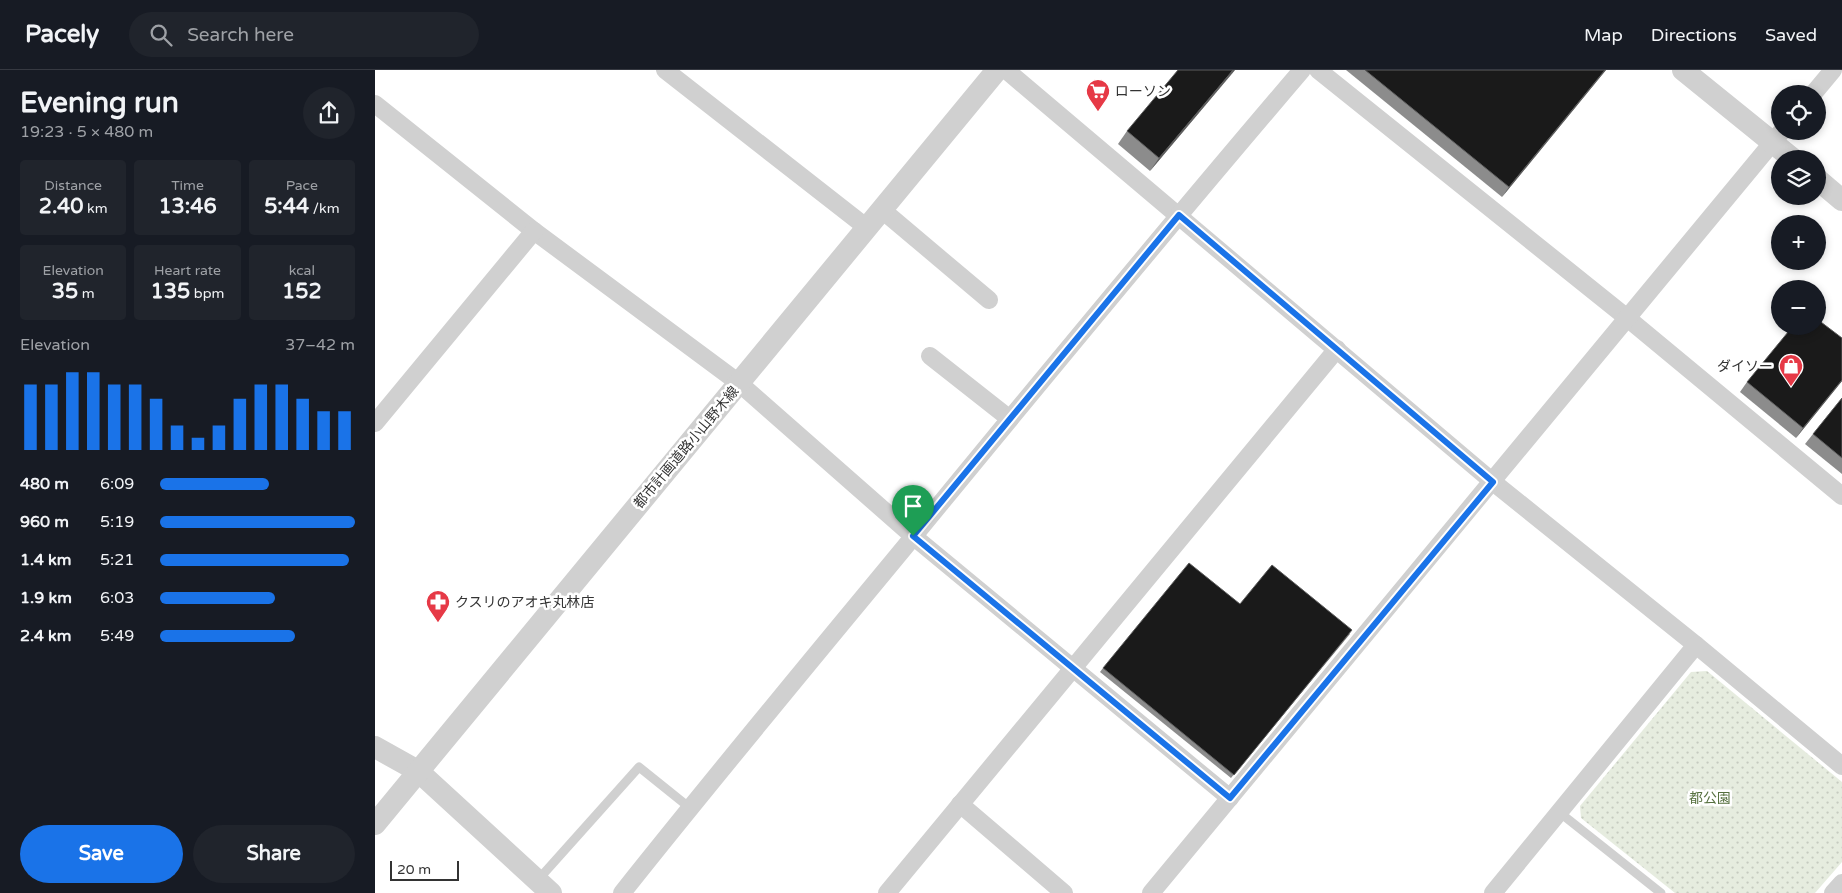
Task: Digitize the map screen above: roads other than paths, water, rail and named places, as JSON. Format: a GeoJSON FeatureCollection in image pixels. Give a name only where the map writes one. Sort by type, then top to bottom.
{"type":"FeatureCollection","features":[{"type":"Feature","properties":{"kind":"street"},"geometry":{"type":"LineString","coordinates":[[665,70],[866,227]]}},
{"type":"Feature","properties":{"kind":"street","name":"都市計画道路小山野木線"},"geometry":{"type":"LineString","coordinates":[[375,824],[997,70]]}},
{"type":"Feature","properties":{"kind":"street"},"geometry":{"type":"LineString","coordinates":[[1006,70],[1493,482],[1696,645],[1842,766]]}},
{"type":"Feature","properties":{"kind":"street"},"geometry":{"type":"LineString","coordinates":[[622,893],[1009,419],[1302,70]]}},
{"type":"Feature","properties":{"kind":"street"},"geometry":{"type":"LineString","coordinates":[[1318,70],[1627,317],[1842,496]]}},
{"type":"Feature","properties":{"kind":"street"},"geometry":{"type":"LineString","coordinates":[[1683,70],[1771,133]]}},
{"type":"Feature","properties":{"kind":"street"},"geometry":{"type":"LineString","coordinates":[[1820,85],[1833,70]]}},
{"type":"Feature","properties":{"kind":"street"},"geometry":{"type":"LineString","coordinates":[[375,104],[534,231],[739,383],[913,536],[1230,798]]}},
{"type":"Feature","properties":{"kind":"street"},"geometry":{"type":"LineString","coordinates":[[1151,893],[1774,140]]}},
{"type":"Feature","properties":{"kind":"street"},"geometry":{"type":"LineString","coordinates":[[1826,187],[1842,200]]}},
{"type":"Feature","properties":{"kind":"street"},"geometry":{"type":"LineString","coordinates":[[881,210],[989,300]]}},
{"type":"Feature","properties":{"kind":"street"},"geometry":{"type":"LineString","coordinates":[[375,423],[534,231]]}},
{"type":"Feature","properties":{"kind":"street"},"geometry":{"type":"LineString","coordinates":[[887,893],[1072,667],[1337,349]]}},
{"type":"Feature","properties":{"kind":"street"},"geometry":{"type":"LineString","coordinates":[[930,356],[1009,419]]}},
{"type":"Feature","properties":{"kind":"street"},"geometry":{"type":"LineString","coordinates":[[1493,893],[1696,645]]}},
{"type":"Feature","properties":{"kind":"street"},"geometry":{"type":"LineString","coordinates":[[375,747],[418,771],[544,887]]}},
{"type":"Feature","properties":{"kind":"street"},"geometry":{"type":"LineString","coordinates":[[959,804],[1064,893]]}},
{"type":"Feature","properties":{"kind":"street"},"geometry":{"type":"LineString","coordinates":[[1833,893],[1842,883]]}},
{"type":"Feature","properties":{"kind":"lane"},"geometry":{"type":"LineString","coordinates":[[544,887],[639,767],[690,808]]}},
{"type":"Feature","properties":{"kind":"lane"},"geometry":{"type":"LineString","coordinates":[[1559,812],[1661,893]]}},
{"type":"Feature","properties":{"kind":"place","name":"ローソン"},"geometry":{"type":"Point","coordinates":[1098,112]}},
{"type":"Feature","properties":{"kind":"place","name":"ダイソー"},"geometry":{"type":"Point","coordinates":[1791,387]}},
{"type":"Feature","properties":{"kind":"place","name":"クスリのアオキ丸林店"},"geometry":{"type":"Point","coordinates":[438,623]}},
{"type":"Feature","properties":{"kind":"park label","name":"都公園"},"geometry":{"type":"Point","coordinates":[1710,798]}}]}
